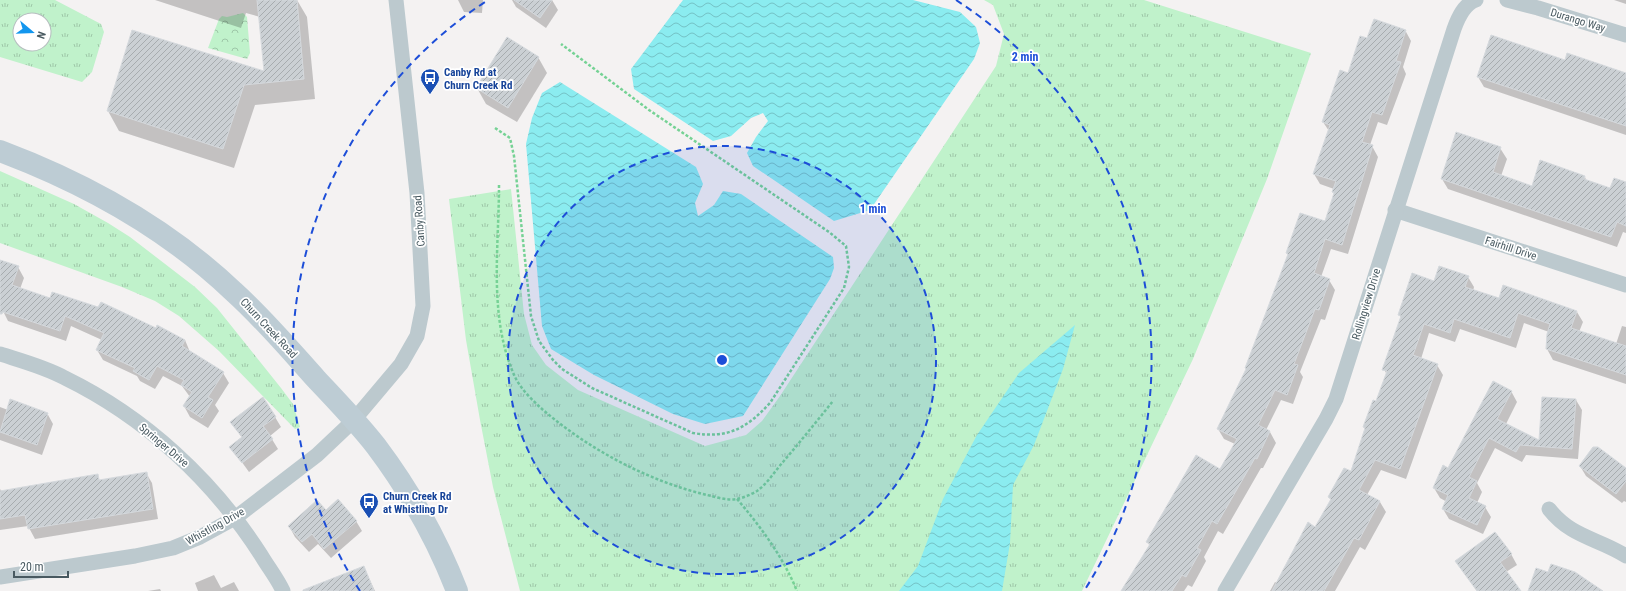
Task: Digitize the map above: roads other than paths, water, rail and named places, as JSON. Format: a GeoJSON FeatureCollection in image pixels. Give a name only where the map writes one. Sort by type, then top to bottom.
{"type":"FeatureCollection","features":[{"type":"Feature","properties":{"kind":"main road","name":"Churn Creek Road"},"geometry":{"type":"LineString","coordinates":[[0,151],[35,165],[139,218],[199,261],[250,306],[375,445],[413,502],[435,540],[457,591]]}},
{"type":"Feature","properties":{"kind":"street","name":"Canby Road"},"geometry":{"type":"LineString","coordinates":[[354,421],[409,352],[421,322],[423,306],[417,193],[396,0]]}},
{"type":"Feature","properties":{"kind":"street","name":"Durango Way"},"geometry":{"type":"LineString","coordinates":[[1507,0],[1626,35]]}},
{"type":"Feature","properties":{"kind":"street","name":"Rollingview Drive"},"geometry":{"type":"LineString","coordinates":[[1225,591],[1323,426],[1336,399],[1395,210],[1454,29],[1460,15],[1473,1]]}},
{"type":"Feature","properties":{"kind":"street","name":"Fairhill Drive"},"geometry":{"type":"LineString","coordinates":[[1395,210],[1626,285]]}},
{"type":"Feature","properties":{"kind":"street","name":"Springer Drive"},"geometry":{"type":"LineString","coordinates":[[0,354],[64,377],[102,399],[169,447],[222,500],[251,539],[283,591]]}},
{"type":"Feature","properties":{"kind":"street","name":"Whistling Drive"},"geometry":{"type":"LineString","coordinates":[[0,577],[173,548],[188,543],[235,518],[317,455],[354,421]]}},
{"type":"Feature","properties":{"kind":"street"},"geometry":{"type":"LineString","coordinates":[[1549,509],[1564,525],[1576,533],[1626,556]]}},
{"type":"Feature","properties":{"kind":"water"},"geometry":{"type":"Polygon","coordinates":[[[683,0],[913,0],[960,12],[976,27],[980,43],[974,59],[870,210],[834,221],[753,166],[747,153],[756,137],[768,121],[763,113],[751,118],[731,136],[713,141],[634,89],[631,69],[683,0]]]}},
{"type":"Feature","properties":{"kind":"water"},"geometry":{"type":"Polygon","coordinates":[[[560,82],[696,167],[703,184],[695,203],[698,216],[714,205],[723,191],[741,194],[833,257],[834,268],[830,279],[743,416],[705,424],[673,414],[594,375],[551,349],[542,326],[526,144],[532,118],[542,93],[560,82]]]}},
{"type":"Feature","properties":{"kind":"water"},"geometry":{"type":"Polygon","coordinates":[[[1075,325],[1063,369],[1034,445],[1013,485],[1010,543],[1002,591],[899,591],[918,566],[943,499],[977,435],[1019,373],[1075,325]]]}},
{"type":"Feature","properties":{"kind":"place","name":"Canby Rd at Churn Creek Rd"},"geometry":{"type":"Point","coordinates":[430,95]}},
{"type":"Feature","properties":{"kind":"place","name":"Churn Creek Rd at Whistling Dr"},"geometry":{"type":"Point","coordinates":[369,519]}}]}
